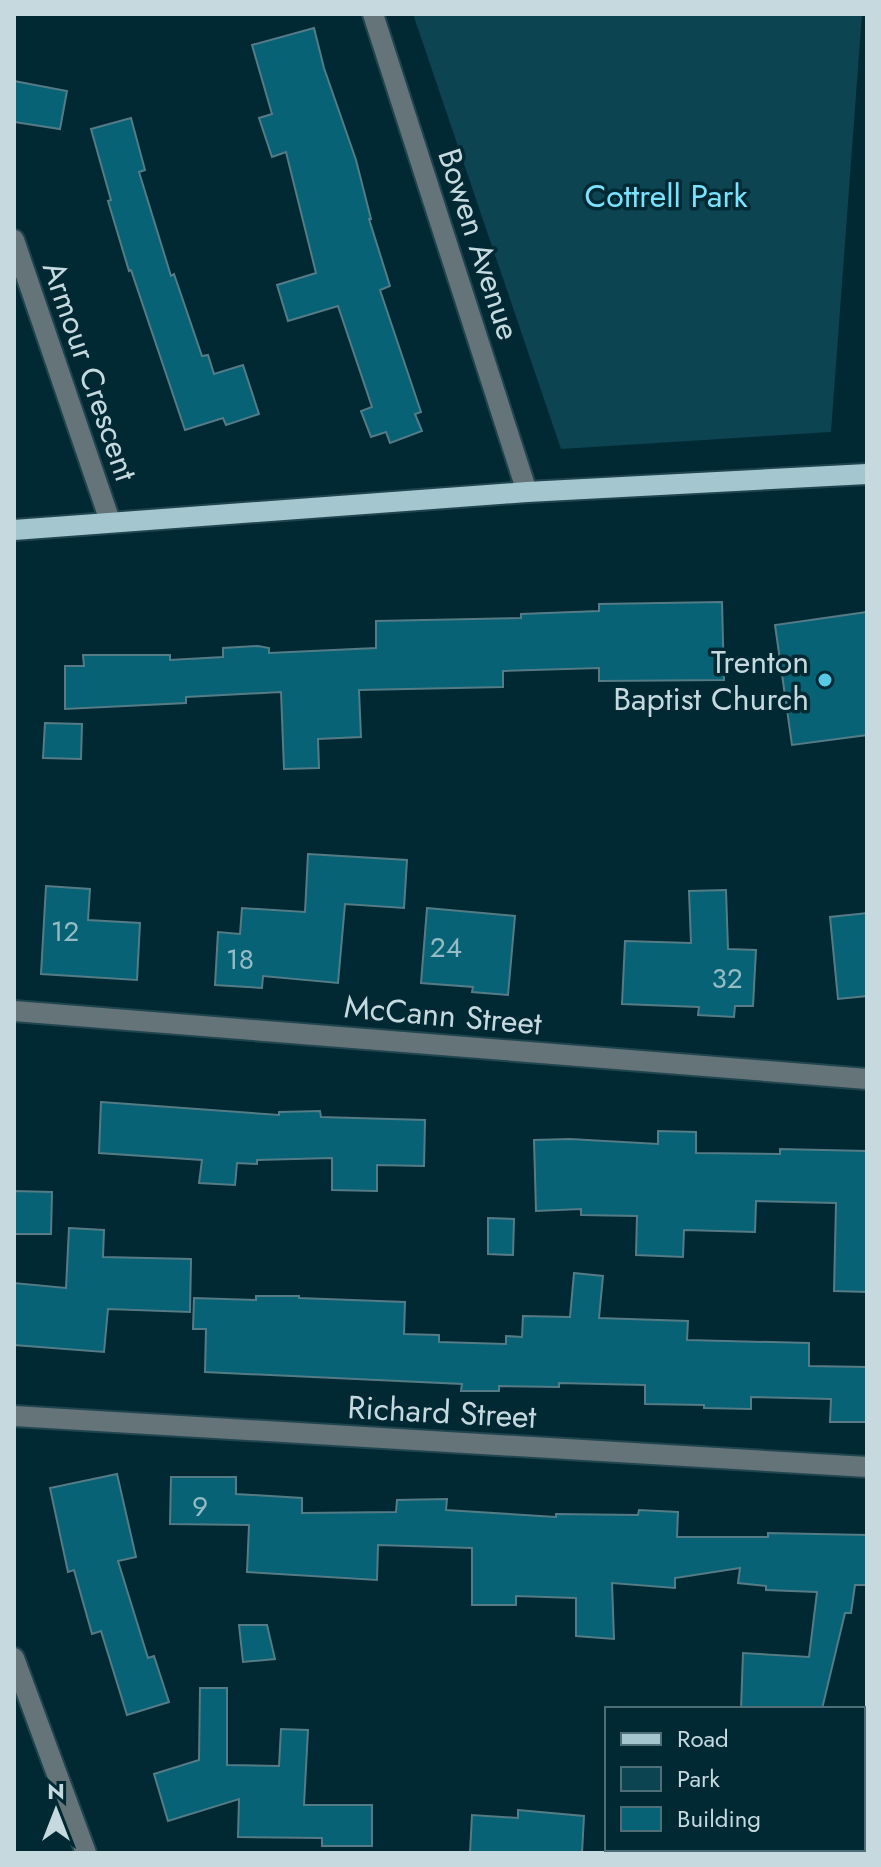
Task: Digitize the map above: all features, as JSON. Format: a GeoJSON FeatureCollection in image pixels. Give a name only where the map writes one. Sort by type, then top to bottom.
{"type":"FeatureCollection","features":[{"type":"Feature","properties":{"kind":"main road"},"geometry":{"type":"LineString","coordinates":[[14,530],[527,492],[867,474]]}},
{"type":"Feature","properties":{"kind":"street","name":"Bowen Avenue"},"geometry":{"type":"LineString","coordinates":[[373,14],[527,492]]}},
{"type":"Feature","properties":{"kind":"street","name":"Armour Crescent"},"geometry":{"type":"LineString","coordinates":[[14,240],[110,521]]}},
{"type":"Feature","properties":{"kind":"street","name":"McCann Street"},"geometry":{"type":"LineString","coordinates":[[14,1011],[867,1079]]}},
{"type":"Feature","properties":{"kind":"street","name":"Richard Street"},"geometry":{"type":"LineString","coordinates":[[14,1416],[867,1467]]}},
{"type":"Feature","properties":{"kind":"street"},"geometry":{"type":"LineString","coordinates":[[14,1658],[86,1853]]}},
{"type":"Feature","properties":{"kind":"green space","name":"Cottrell Park"},"geometry":{"type":"Polygon","coordinates":[[[413,14],[862,14],[831,432],[561,449],[413,14]]]}},
{"type":"Feature","properties":{"kind":"building"},"geometry":{"type":"Polygon","coordinates":[[[314,28],[324,68],[356,160],[369,219],[390,286],[380,290],[421,412],[415,414],[422,431],[390,443],[386,432],[371,437],[361,411],[372,407],[338,306],[288,321],[277,285],[316,273],[286,152],[272,157],[259,118],[272,114],[252,45],[314,28]]]}},
{"type":"Feature","properties":{"kind":"building"},"geometry":{"type":"Polygon","coordinates":[[[14,81],[67,91],[60,129],[14,122],[14,81]]]}},
{"type":"Feature","properties":{"kind":"building"},"geometry":{"type":"Polygon","coordinates":[[[131,118],[145,170],[139,172],[171,276],[174,274],[202,356],[208,355],[214,374],[243,365],[259,414],[226,425],[223,418],[185,430],[129,271],[91,129],[131,118]]]}},
{"type":"Feature","properties":{"kind":"building"},"geometry":{"type":"Polygon","coordinates":[[[722,602],[724,680],[599,681],[599,668],[503,671],[503,687],[359,690],[361,737],[318,739],[319,768],[284,769],[281,692],[186,697],[186,703],[65,709],[65,666],[84,666],[83,655],[170,655],[170,660],[223,657],[223,648],[258,646],[269,648],[269,653],[376,648],[376,621],[521,618],[521,614],[599,611],[599,604],[722,602]]]}},
{"type":"Feature","properties":{"kind":"building","name":"Trenton Baptist Church"},"geometry":{"type":"Polygon","coordinates":[[[867,612],[867,735],[792,745],[775,625],[867,612]]]}},
{"type":"Feature","properties":{"kind":"building"},"geometry":{"type":"Polygon","coordinates":[[[45,723],[82,724],[81,759],[43,758],[45,723]]]}},
{"type":"Feature","properties":{"kind":"building"},"geometry":{"type":"Polygon","coordinates":[[[308,854],[407,860],[404,908],[345,904],[338,983],[263,976],[262,988],[215,985],[218,932],[240,934],[242,908],[305,912],[308,854]]]}},
{"type":"Feature","properties":{"kind":"building"},"geometry":{"type":"Polygon","coordinates":[[[46,886],[90,889],[88,920],[140,923],[137,980],[41,974],[46,886]]]}},
{"type":"Feature","properties":{"kind":"building"},"geometry":{"type":"Polygon","coordinates":[[[726,890],[728,949],[756,950],[753,1006],[735,1006],[734,1017],[698,1015],[699,1007],[622,1004],[625,941],[691,943],[689,891],[726,890]]]}},
{"type":"Feature","properties":{"kind":"building"},"geometry":{"type":"Polygon","coordinates":[[[427,908],[515,916],[508,995],[472,992],[473,987],[421,983],[427,908]]]}},
{"type":"Feature","properties":{"kind":"building"},"geometry":{"type":"Polygon","coordinates":[[[867,913],[867,996],[838,999],[830,917],[867,913]]]}},
{"type":"Feature","properties":{"kind":"building"},"geometry":{"type":"Polygon","coordinates":[[[101,1102],[279,1115],[279,1112],[320,1111],[321,1117],[425,1120],[424,1166],[377,1165],[377,1191],[332,1190],[332,1158],[237,1163],[235,1185],[199,1183],[202,1160],[99,1153],[101,1102]]]}},
{"type":"Feature","properties":{"kind":"building"},"geometry":{"type":"Polygon","coordinates":[[[658,1131],[696,1132],[696,1153],[780,1154],[780,1149],[867,1151],[867,1292],[834,1291],[836,1203],[756,1201],[755,1232],[684,1230],[683,1257],[636,1255],[637,1216],[581,1215],[581,1209],[536,1211],[534,1140],[658,1144],[658,1131]]]}},
{"type":"Feature","properties":{"kind":"building"},"geometry":{"type":"Polygon","coordinates":[[[14,1191],[52,1192],[51,1234],[14,1234],[14,1191]]]}},
{"type":"Feature","properties":{"kind":"building"},"geometry":{"type":"Polygon","coordinates":[[[488,1218],[514,1219],[513,1255],[488,1254],[488,1218]]]}},
{"type":"Feature","properties":{"kind":"building"},"geometry":{"type":"Polygon","coordinates":[[[69,1228],[104,1230],[103,1257],[191,1259],[190,1312],[108,1309],[104,1352],[14,1345],[14,1283],[66,1288],[69,1228]]]}},
{"type":"Feature","properties":{"kind":"building"},"geometry":{"type":"Polygon","coordinates":[[[574,1273],[603,1276],[599,1318],[688,1321],[687,1340],[809,1343],[809,1366],[867,1367],[867,1422],[830,1422],[831,1399],[751,1397],[751,1409],[704,1408],[704,1405],[645,1404],[645,1385],[559,1383],[559,1387],[499,1386],[499,1391],[461,1391],[462,1384],[205,1372],[206,1329],[193,1329],[194,1298],[256,1300],[256,1296],[299,1296],[405,1302],[404,1334],[439,1335],[439,1342],[506,1344],[506,1336],[522,1337],[523,1316],[570,1317],[574,1273]]]}},
{"type":"Feature","properties":{"kind":"building"},"geometry":{"type":"Polygon","coordinates":[[[117,1474],[136,1557],[118,1561],[148,1658],[154,1656],[169,1702],[127,1715],[101,1631],[92,1634],[74,1570],[68,1572],[50,1488],[117,1474]]]}},
{"type":"Feature","properties":{"kind":"building"},"geometry":{"type":"Polygon","coordinates":[[[171,1477],[236,1477],[236,1494],[302,1498],[302,1513],[396,1512],[397,1500],[447,1499],[446,1510],[556,1517],[556,1514],[638,1515],[639,1510],[678,1512],[677,1537],[768,1537],[768,1533],[867,1535],[867,1585],[855,1585],[851,1613],[845,1613],[822,1707],[741,1707],[743,1653],[809,1657],[817,1592],[766,1590],[766,1586],[738,1583],[740,1568],[675,1578],[675,1588],[612,1583],[614,1639],[576,1636],[576,1598],[516,1596],[516,1605],[472,1605],[472,1548],[378,1545],[377,1580],[247,1572],[249,1525],[170,1524],[171,1477]]]}},
{"type":"Feature","properties":{"kind":"building"},"geometry":{"type":"Polygon","coordinates":[[[239,1625],[267,1625],[275,1659],[243,1662],[239,1625]]]}},
{"type":"Feature","properties":{"kind":"building"},"geometry":{"type":"Polygon","coordinates":[[[200,1688],[227,1688],[227,1765],[279,1766],[281,1729],[308,1730],[304,1805],[372,1805],[372,1846],[322,1846],[322,1838],[238,1837],[239,1799],[168,1821],[154,1774],[199,1760],[200,1688]]]}},
{"type":"Feature","properties":{"kind":"building"},"geometry":{"type":"Polygon","coordinates":[[[518,1810],[584,1816],[582,1853],[470,1853],[472,1815],[518,1818],[518,1810]]]}},
{"type":"Feature","properties":{"kind":"place","name":"Trenton Baptist Church"},"geometry":{"type":"Point","coordinates":[825,680]}}]}
